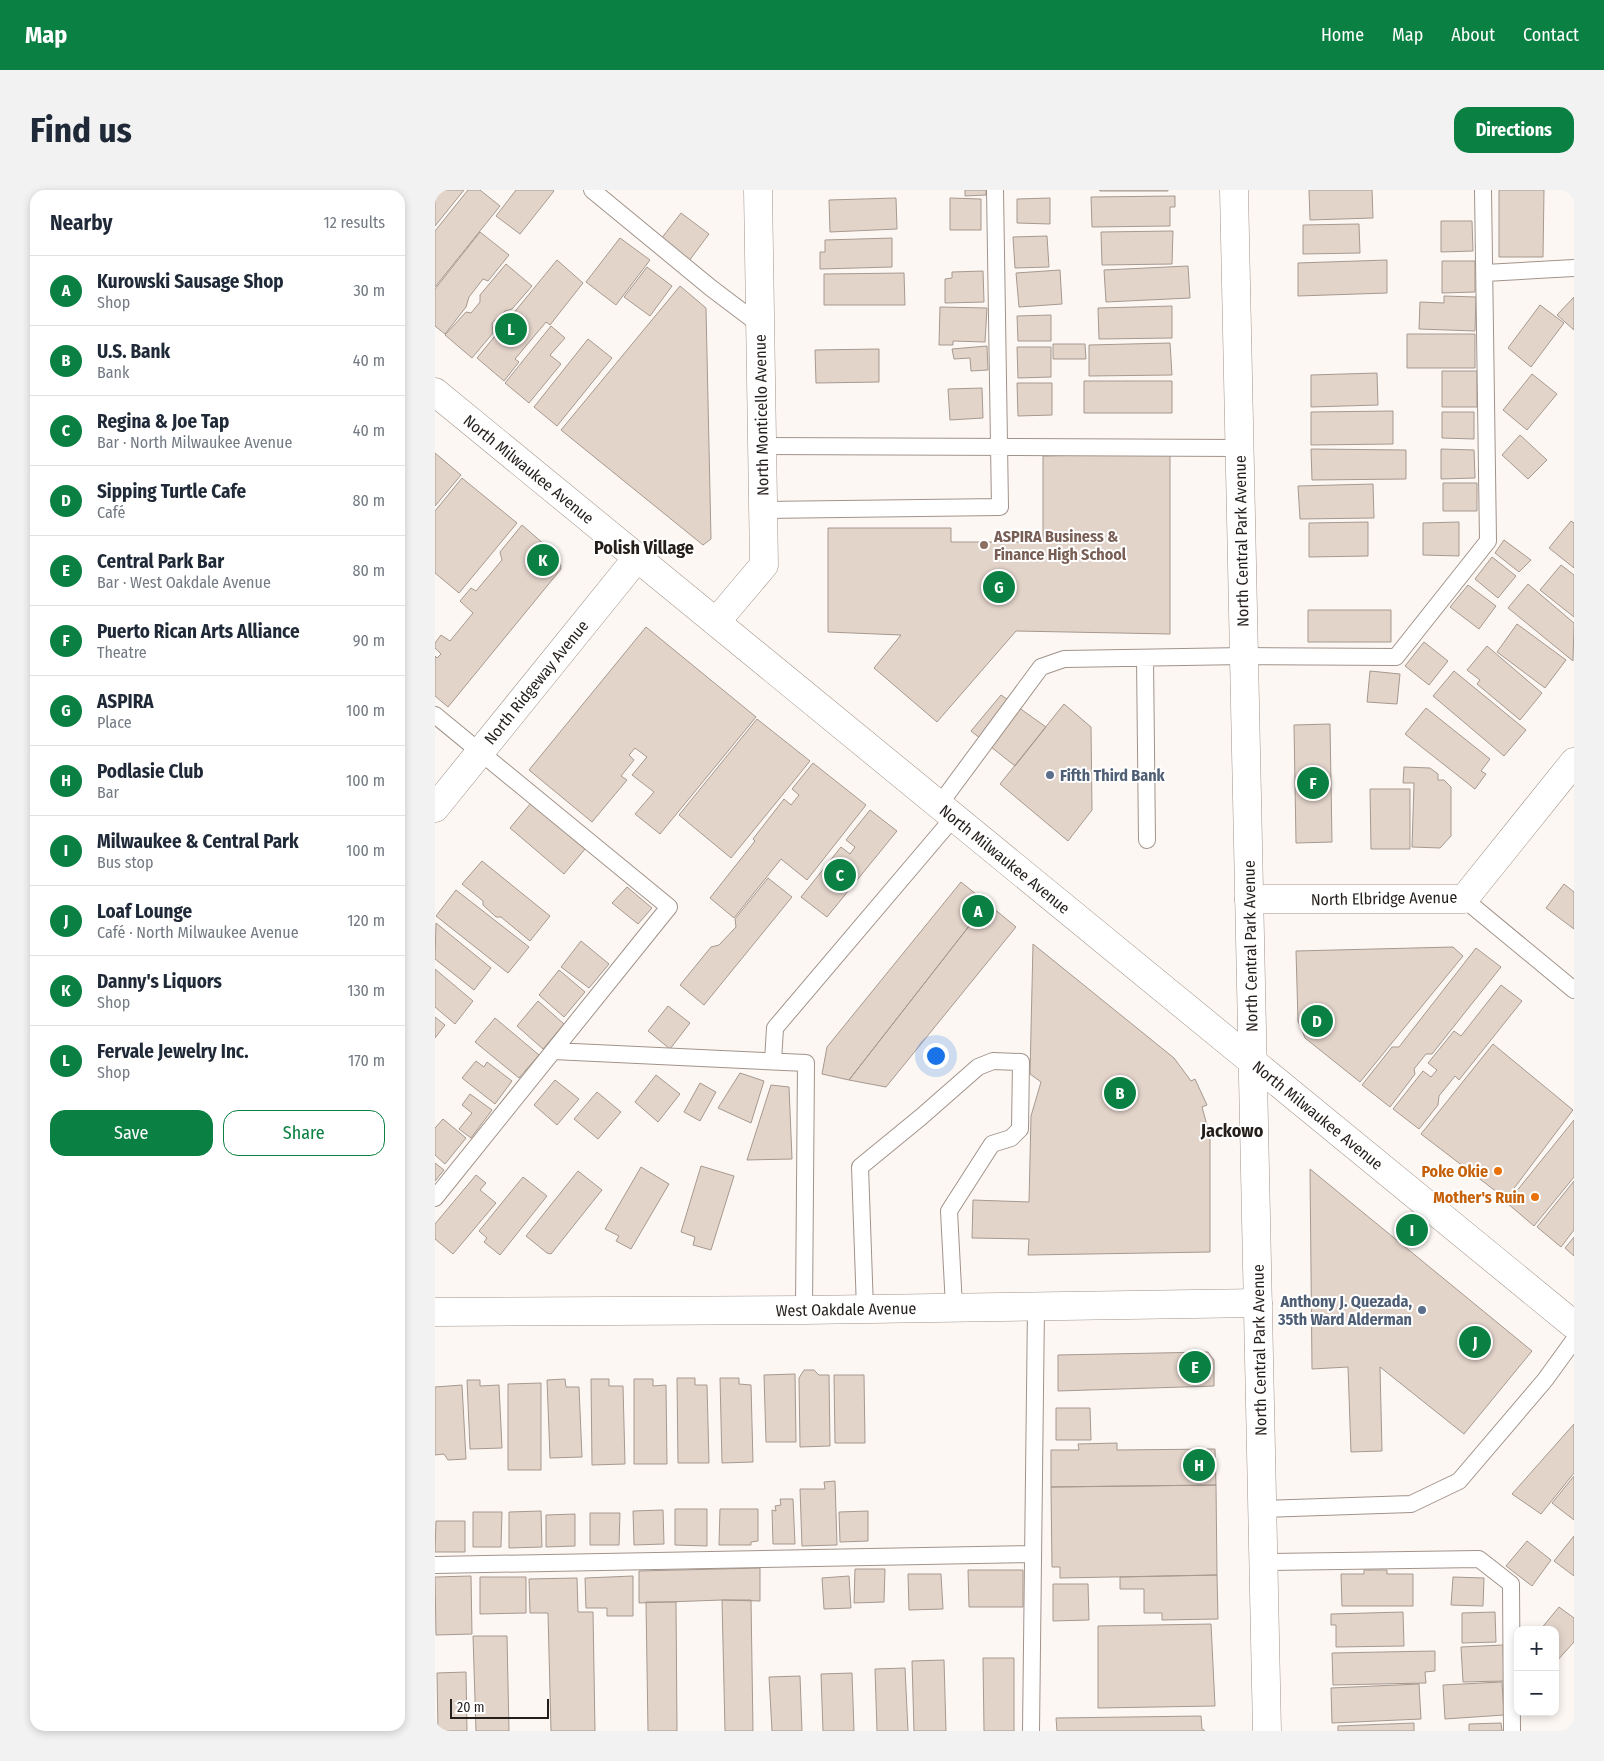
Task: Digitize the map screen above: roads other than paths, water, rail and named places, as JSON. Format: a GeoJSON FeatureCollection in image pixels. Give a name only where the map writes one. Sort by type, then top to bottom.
{"type":"FeatureCollection","features":[{"type":"Feature","properties":{"kind":"street","name":"North Monticello Avenue"},"geometry":{"type":"LineString","coordinates":[[715,622],[764,565],[758,190]]}},
{"type":"Feature","properties":{"kind":"street","name":"North Central Park Avenue"},"geometry":{"type":"LineString","coordinates":[[1234,190],[1267,1731]]}},
{"type":"Feature","properties":{"kind":"street","name":"North Milwaukee Avenue"},"geometry":{"type":"LineString","coordinates":[[435,392],[1574,1325]]}},
{"type":"Feature","properties":{"kind":"street","name":"North Ridgeway Avenue"},"geometry":{"type":"LineString","coordinates":[[435,808],[637,558]]}},
{"type":"Feature","properties":{"kind":"street","name":"North Elbridge Avenue"},"geometry":{"type":"LineString","coordinates":[[1249,899],[1463,899],[1574,762]]}},
{"type":"Feature","properties":{"kind":"street","name":"West Oakdale Avenue"},"geometry":{"type":"LineString","coordinates":[[435,1312],[804,1310],[1258,1303]]}},
{"type":"Feature","properties":{"kind":"lane"},"geometry":{"type":"LineString","coordinates":[[592,190],[711,288],[760,325]]}},
{"type":"Feature","properties":{"kind":"lane"},"geometry":{"type":"LineString","coordinates":[[763,510],[1000,507],[995,190]]}},
{"type":"Feature","properties":{"kind":"lane"},"geometry":{"type":"LineString","coordinates":[[773,1062],[775,1028],[946,811],[1041,667],[1065,659],[1244,656],[1396,657],[1487,541],[1483,190]]}},
{"type":"Feature","properties":{"kind":"lane"},"geometry":{"type":"LineString","coordinates":[[1485,273],[1574,268]]}},
{"type":"Feature","properties":{"kind":"lane"},"geometry":{"type":"LineString","coordinates":[[762,446],[1239,448]]}},
{"type":"Feature","properties":{"kind":"lane"},"geometry":{"type":"LineString","coordinates":[[1145,658],[1147,840]]}},
{"type":"Feature","properties":{"kind":"lane"},"geometry":{"type":"LineString","coordinates":[[435,715],[669,907],[435,1198]]}},
{"type":"Feature","properties":{"kind":"lane"},"geometry":{"type":"LineString","coordinates":[[1463,899],[1574,990]]}},
{"type":"Feature","properties":{"kind":"lane"},"geometry":{"type":"LineString","coordinates":[[553,1051],[806,1063],[804,1310]]}},
{"type":"Feature","properties":{"kind":"lane"},"geometry":{"type":"LineString","coordinates":[[865,1309],[860,1167],[978,1067],[993,1061],[1021,1062],[1020,1129],[1011,1138],[992,1144],[949,1210],[954,1307]]}},
{"type":"Feature","properties":{"kind":"lane"},"geometry":{"type":"LineString","coordinates":[[1031,1731],[1036,1306]]}},
{"type":"Feature","properties":{"kind":"lane"},"geometry":{"type":"LineString","coordinates":[[1263,1509],[1411,1504],[1459,1481],[1545,1380],[1574,1340]]}},
{"type":"Feature","properties":{"kind":"lane"},"geometry":{"type":"LineString","coordinates":[[435,1565],[1033,1554]]}},
{"type":"Feature","properties":{"kind":"lane"},"geometry":{"type":"LineString","coordinates":[[1264,1562],[1479,1559],[1511,1584],[1512,1731]]}},
{"type":"Feature","properties":{"kind":"place","name":"Fervale Jewelry Inc."},"geometry":{"type":"Point","coordinates":[511,329]}},
{"type":"Feature","properties":{"kind":"place","name":"ASPIRA Business & Finance High School"},"geometry":{"type":"Point","coordinates":[984,545]}},
{"type":"Feature","properties":{"kind":"place","name":"Danny's Liquors"},"geometry":{"type":"Point","coordinates":[543,560]}},
{"type":"Feature","properties":{"kind":"place","name":"ASPIRA"},"geometry":{"type":"Point","coordinates":[999,587]}},
{"type":"Feature","properties":{"kind":"place","name":"Fifth Third Bank"},"geometry":{"type":"Point","coordinates":[1050,775]}},
{"type":"Feature","properties":{"kind":"place","name":"Puerto Rican Arts Alliance"},"geometry":{"type":"Point","coordinates":[1313,783]}},
{"type":"Feature","properties":{"kind":"place","name":"Regina & Joe Tap"},"geometry":{"type":"Point","coordinates":[840,875]}},
{"type":"Feature","properties":{"kind":"place","name":"Kurowski Sausage Shop"},"geometry":{"type":"Point","coordinates":[978,911]}},
{"type":"Feature","properties":{"kind":"place","name":"Sipping Turtle Cafe"},"geometry":{"type":"Point","coordinates":[1317,1021]}},
{"type":"Feature","properties":{"kind":"place","name":"U.S. Bank"},"geometry":{"type":"Point","coordinates":[1120,1093]}},
{"type":"Feature","properties":{"kind":"place","name":"Poke Okie"},"geometry":{"type":"Point","coordinates":[1498,1171]}},
{"type":"Feature","properties":{"kind":"place","name":"Mother's Ruin"},"geometry":{"type":"Point","coordinates":[1535,1197]}},
{"type":"Feature","properties":{"kind":"place","name":"Milwaukee & Central Park"},"geometry":{"type":"Point","coordinates":[1412,1230]}},
{"type":"Feature","properties":{"kind":"place","name":"Anthony J. Quezada, 35th Ward Alderman"},"geometry":{"type":"Point","coordinates":[1422,1310]}},
{"type":"Feature","properties":{"kind":"place","name":"Loaf Lounge"},"geometry":{"type":"Point","coordinates":[1475,1342]}},
{"type":"Feature","properties":{"kind":"place","name":"Central Park Bar"},"geometry":{"type":"Point","coordinates":[1195,1367]}},
{"type":"Feature","properties":{"kind":"place","name":"Podlasie Club"},"geometry":{"type":"Point","coordinates":[1199,1465]}},
{"type":"Feature","properties":{"kind":"district","name":"Polish Village"},"geometry":{"type":"Point","coordinates":[644,548]}},
{"type":"Feature","properties":{"kind":"district","name":"Jackowo"},"geometry":{"type":"Point","coordinates":[1232,1131]}}]}
